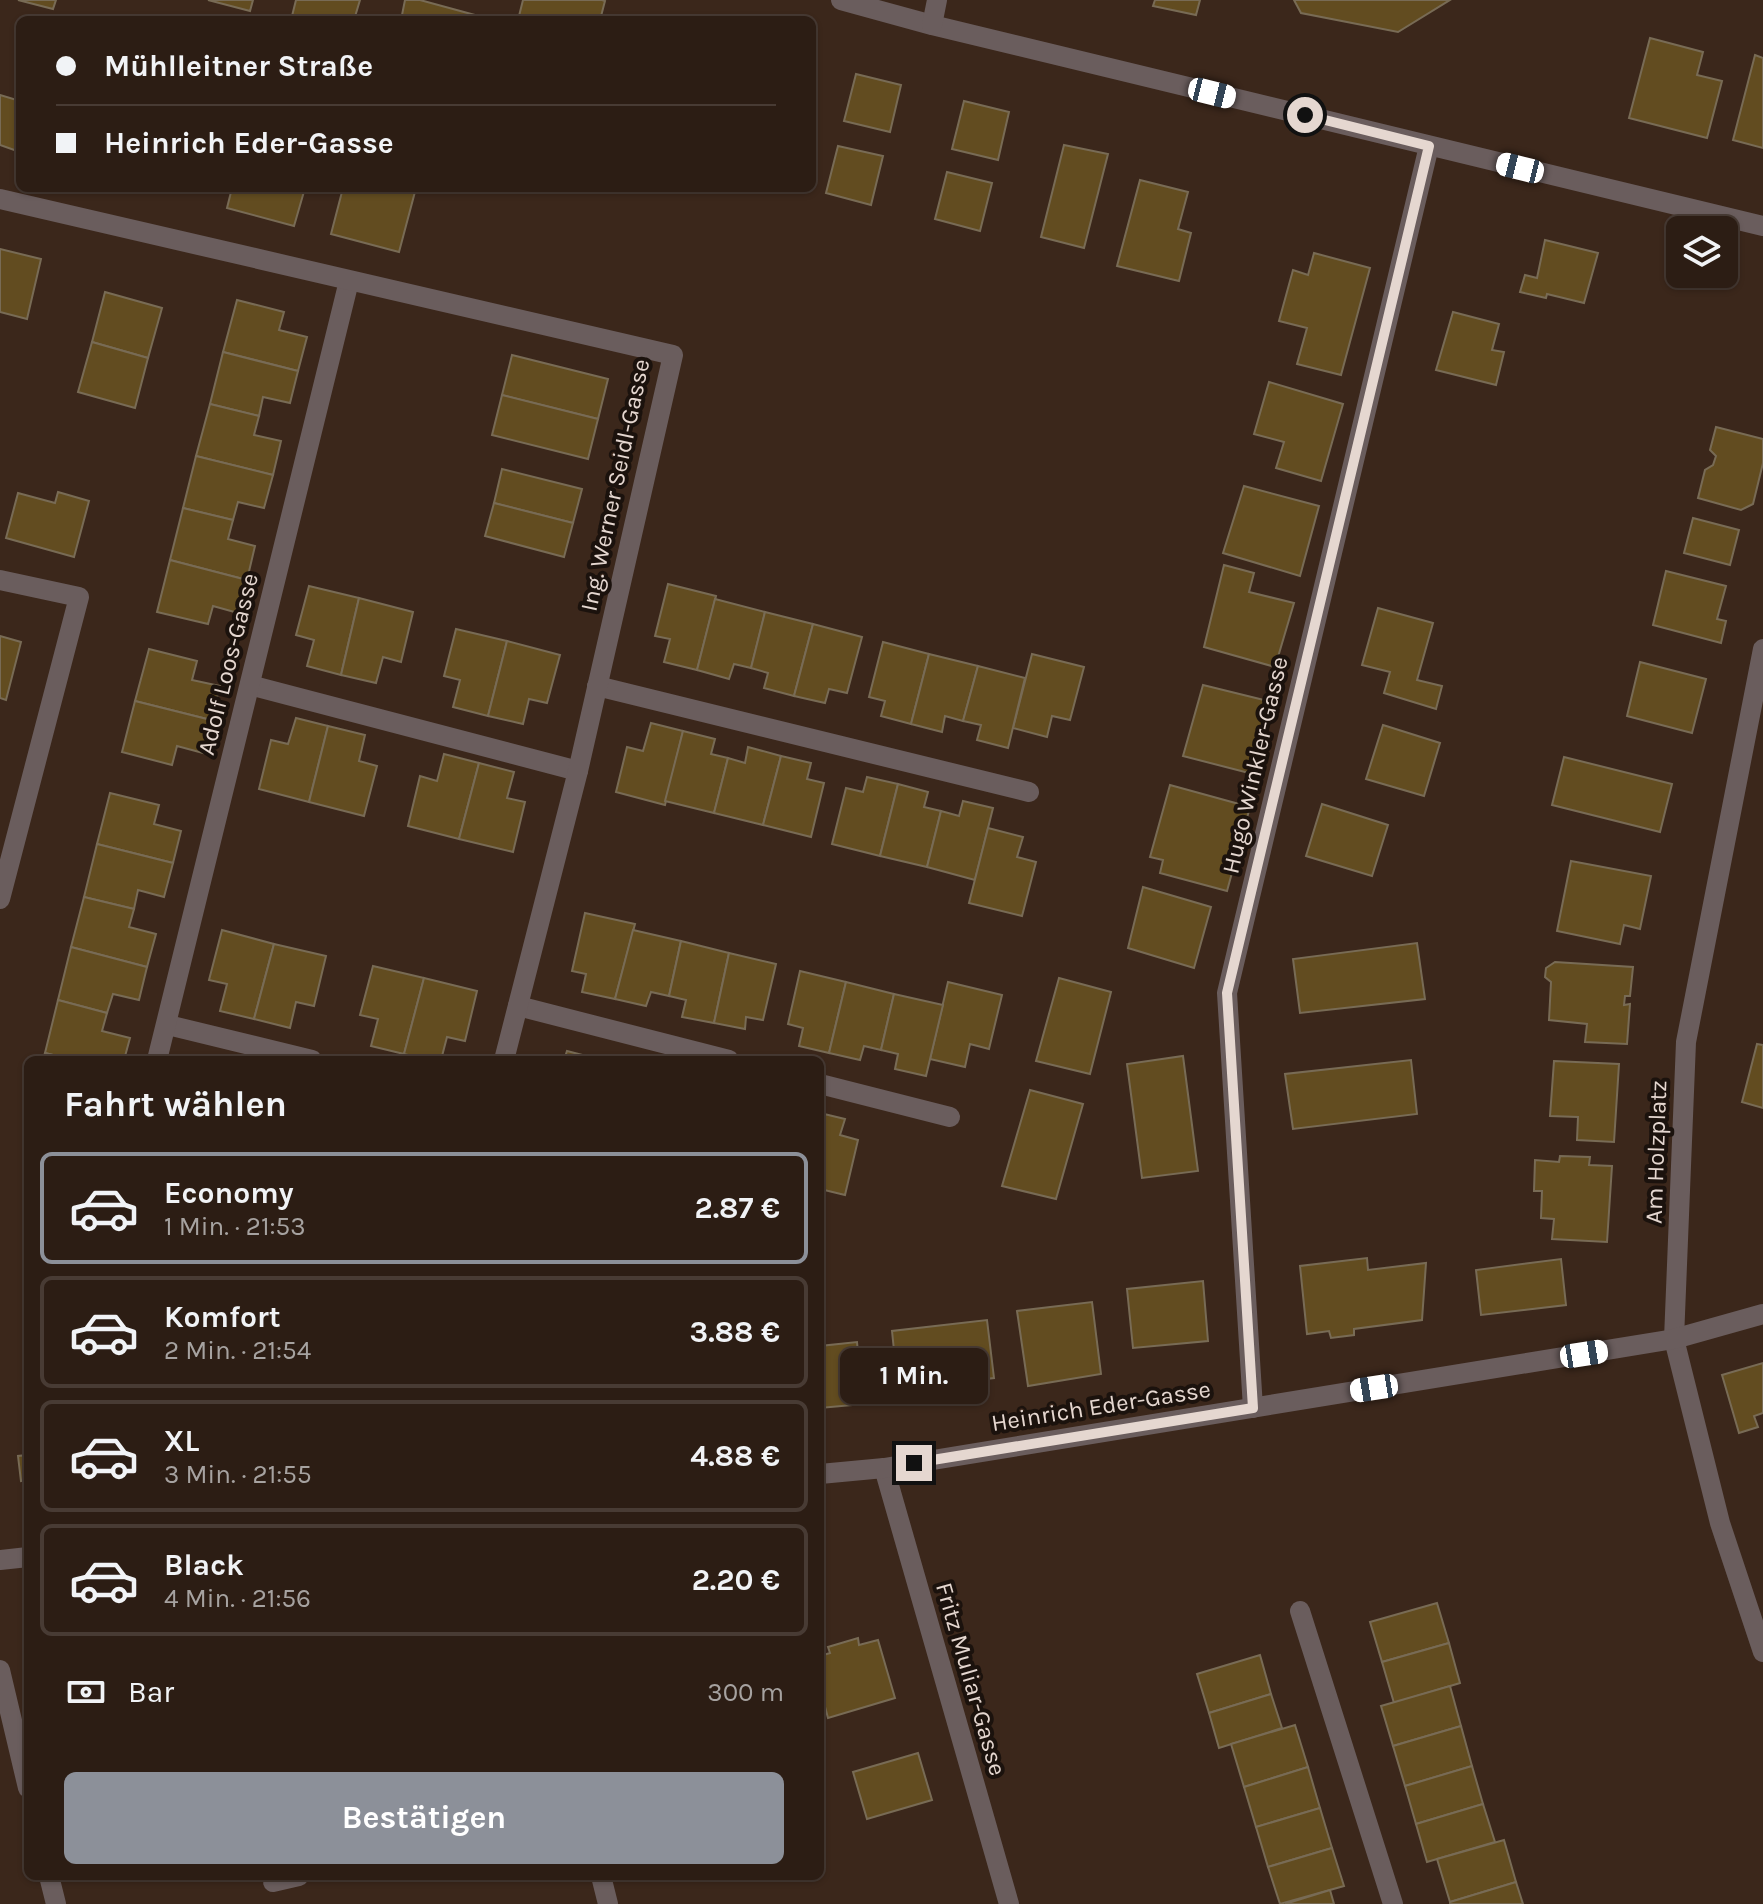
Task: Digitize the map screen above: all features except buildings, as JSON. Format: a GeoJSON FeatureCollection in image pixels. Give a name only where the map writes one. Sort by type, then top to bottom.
{"type":"FeatureCollection","features":[{"type":"Feature","properties":{"kind":"street"},"geometry":{"type":"LineString","coordinates":[[841,0],[932,25],[1763,226]]}},
{"type":"Feature","properties":{"kind":"street"},"geometry":{"type":"LineString","coordinates":[[932,25],[937,0]]}},
{"type":"Feature","properties":{"kind":"street","name":"Hugo Winkler-Gasse"},"geometry":{"type":"LineString","coordinates":[[1253,1408],[1227,993],[1429,146]]}},
{"type":"Feature","properties":{"kind":"street","name":"Ing. Werner Seidl-Gasse"},"geometry":{"type":"LineString","coordinates":[[0,199],[673,355],[578,771],[505,1056]]}},
{"type":"Feature","properties":{"kind":"street","name":"Adolf Loos-Gasse"},"geometry":{"type":"LineString","coordinates":[[158,1056],[349,281]]}},
{"type":"Feature","properties":{"kind":"street"},"geometry":{"type":"LineString","coordinates":[[0,580],[79,597],[0,899]]}},
{"type":"Feature","properties":{"kind":"street","name":"Am Holzplatz"},"geometry":{"type":"LineString","coordinates":[[1763,649],[1686,1042],[1674,1339],[1720,1523],[1763,1652]]}},
{"type":"Feature","properties":{"kind":"street"},"geometry":{"type":"LineString","coordinates":[[250,685],[578,771]]}},
{"type":"Feature","properties":{"kind":"street"},"geometry":{"type":"LineString","coordinates":[[597,686],[1029,792]]}},
{"type":"Feature","properties":{"kind":"street"},"geometry":{"type":"LineString","coordinates":[[518,1006],[713,1056]]}},
{"type":"Feature","properties":{"kind":"street"},"geometry":{"type":"LineString","coordinates":[[168,1025],[296,1056]]}},
{"type":"Feature","properties":{"kind":"street"},"geometry":{"type":"LineString","coordinates":[[824,1085],[950,1117]]}},
{"type":"Feature","properties":{"kind":"street","name":"Heinrich Eder-Gasse"},"geometry":{"type":"LineString","coordinates":[[824,1474],[884,1468],[1674,1339],[1763,1314]]}},
{"type":"Feature","properties":{"kind":"street","name":"Fritz Muliar-Gasse"},"geometry":{"type":"LineString","coordinates":[[884,1468],[1009,1904]]}},
{"type":"Feature","properties":{"kind":"street"},"geometry":{"type":"LineString","coordinates":[[0,1560],[24,1557]]}},
{"type":"Feature","properties":{"kind":"street"},"geometry":{"type":"LineString","coordinates":[[1300,1611],[1393,1904]]}},
{"type":"Feature","properties":{"kind":"street"},"geometry":{"type":"LineString","coordinates":[[0,1670],[24,1771]]}},
{"type":"Feature","properties":{"kind":"street"},"geometry":{"type":"LineString","coordinates":[[50,1880],[56,1904]]}},
{"type":"Feature","properties":{"kind":"street"},"geometry":{"type":"LineString","coordinates":[[273,1882],[282,1880]]}},
{"type":"Feature","properties":{"kind":"street"},"geometry":{"type":"LineString","coordinates":[[602,1880],[608,1904]]}},
{"type":"Feature","properties":{"kind":"route"},"geometry":{"type":"LineString","coordinates":[[914,1463],[1253,1408],[1227,993],[1429,146],[1305,115]]}}]}
